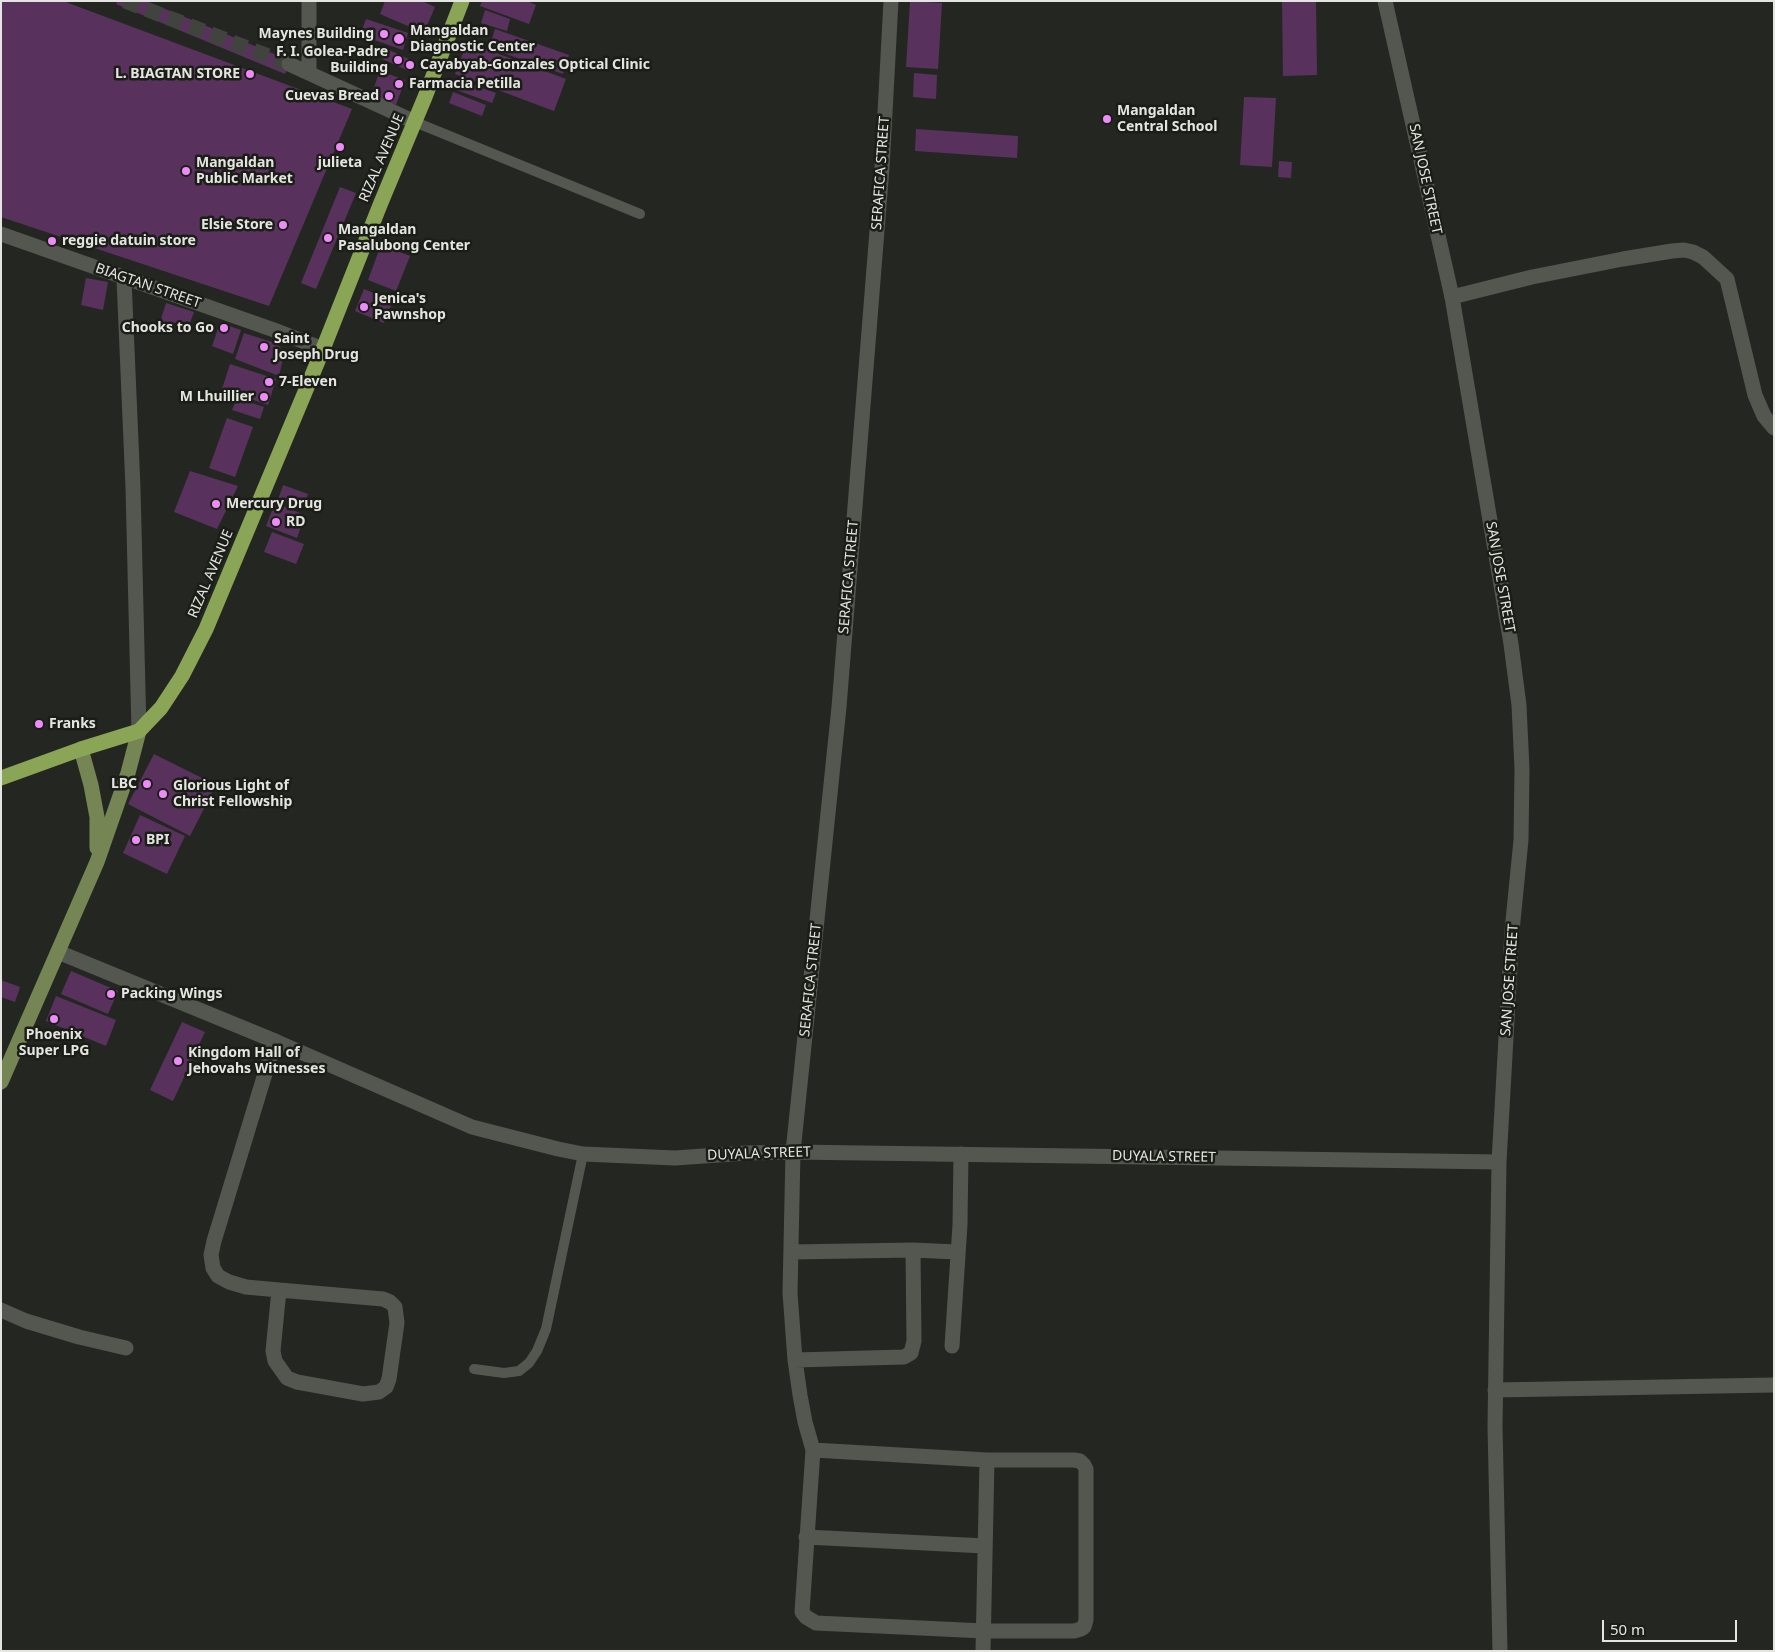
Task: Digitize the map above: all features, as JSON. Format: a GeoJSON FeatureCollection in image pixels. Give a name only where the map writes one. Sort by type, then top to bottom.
{"type":"FeatureCollection","features":[{"type":"Feature","properties":{"kind":"highway","name":"RIZAL AVENUE"},"geometry":{"type":"LineString","coordinates":[[139,731],[161,708],[182,676],[206,630],[323,349],[462,1]]}},
{"type":"Feature","properties":{"kind":"highway"},"geometry":{"type":"LineString","coordinates":[[1,778],[81,749],[139,731]]}},
{"type":"Feature","properties":{"kind":"main road"},"geometry":{"type":"LineString","coordinates":[[1,1082],[97,862],[128,773],[139,731]]}},
{"type":"Feature","properties":{"kind":"main road"},"geometry":{"type":"LineString","coordinates":[[81,749],[97,816],[97,862]]}},
{"type":"Feature","properties":{"kind":"street"},"geometry":{"type":"LineString","coordinates":[[308,72],[309,1]]}},
{"type":"Feature","properties":{"kind":"street","name":"SERAFICA STREET"},"geometry":{"type":"LineString","coordinates":[[813,1450],[805,1422],[795,1360],[790,1294],[793,1152],[839,698],[882,168],[891,1]]}},
{"type":"Feature","properties":{"kind":"street","name":"SAN JOSE STREET"},"geometry":{"type":"LineString","coordinates":[[1385,1],[1452,297],[1510,634],[1520,714],[1522,769],[1521,840],[1512,930],[1499,1162],[1495,1390],[1500,1651]]}},
{"type":"Feature","properties":{"kind":"street"},"geometry":{"type":"LineString","coordinates":[[289,64],[415,122]]}},
{"type":"Feature","properties":{"kind":"street","name":"BIAGTAN STREET"},"geometry":{"type":"LineString","coordinates":[[1,234],[323,349]]}},
{"type":"Feature","properties":{"kind":"street"},"geometry":{"type":"LineString","coordinates":[[1452,297],[1532,277],[1623,259],[1672,251],[1684,250],[1693,252],[1702,257],[1728,279],[1755,395],[1764,416],[1774,428]]}},
{"type":"Feature","properties":{"kind":"street"},"geometry":{"type":"LineString","coordinates":[[124,278],[133,488],[139,731]]}},
{"type":"Feature","properties":{"kind":"street","name":"DUYALA STREET"},"geometry":{"type":"LineString","coordinates":[[58,952],[275,1041],[472,1127],[583,1154],[675,1158],[793,1152],[1499,1162]]}},
{"type":"Feature","properties":{"kind":"street"},"geometry":{"type":"LineString","coordinates":[[275,1041],[211,1255],[213,1268],[218,1276],[229,1282],[246,1287],[383,1299],[390,1302],[395,1307],[397,1323],[389,1379],[386,1387],[379,1392],[363,1394],[298,1382],[287,1378],[275,1361],[278,1290]]}},
{"type":"Feature","properties":{"kind":"street"},"geometry":{"type":"LineString","coordinates":[[952,1346],[960,1225],[961,1154]]}},
{"type":"Feature","properties":{"kind":"street"},"geometry":{"type":"LineString","coordinates":[[790,1252],[913,1250],[957,1252]]}},
{"type":"Feature","properties":{"kind":"street"},"geometry":{"type":"LineString","coordinates":[[795,1360],[904,1357],[911,1352],[914,1341],[913,1250]]}},
{"type":"Feature","properties":{"kind":"street"},"geometry":{"type":"LineString","coordinates":[[1,1310],[26,1321],[126,1348]]}},
{"type":"Feature","properties":{"kind":"street"},"geometry":{"type":"LineString","coordinates":[[1495,1390],[1774,1385]]}},
{"type":"Feature","properties":{"kind":"street"},"geometry":{"type":"LineString","coordinates":[[813,1450],[988,1460],[1074,1460],[1084,1465],[1086,1469],[1086,1620],[1083,1628],[1079,1630],[984,1631],[816,1623],[811,1621],[802,1612],[813,1450]]}},
{"type":"Feature","properties":{"kind":"street"},"geometry":{"type":"LineString","coordinates":[[983,1651],[988,1460]]}},
{"type":"Feature","properties":{"kind":"street"},"geometry":{"type":"LineString","coordinates":[[806,1537],[986,1546]]}},
{"type":"Feature","properties":{"kind":"lane"},"geometry":{"type":"LineString","coordinates":[[415,122],[640,214]]}},
{"type":"Feature","properties":{"kind":"lane"},"geometry":{"type":"LineString","coordinates":[[474,1369],[504,1373],[519,1371],[529,1363],[537,1350],[546,1329],[583,1154]]}},
{"type":"Feature","properties":{"kind":"building","name":"Mangaldan Public Market"},"geometry":{"type":"Polygon","coordinates":[[[1,1],[63,1],[352,109],[269,306],[1,217],[1,1]]]}},
{"type":"Feature","properties":{"kind":"building"},"geometry":{"type":"Polygon","coordinates":[[[118,1],[146,1],[291,61],[285,74],[116,4],[118,1]]]}},
{"type":"Feature","properties":{"kind":"building"},"geometry":{"type":"Polygon","coordinates":[[[385,1],[422,1],[435,7],[424,33],[380,14],[385,1]]]}},
{"type":"Feature","properties":{"kind":"building"},"geometry":{"type":"Polygon","coordinates":[[[482,1],[527,1],[536,5],[529,24],[480,6],[482,1]]]}},
{"type":"Feature","properties":{"kind":"building"},"geometry":{"type":"Polygon","coordinates":[[[910,1],[942,3],[938,69],[906,67],[910,1]]]}},
{"type":"Feature","properties":{"kind":"building"},"geometry":{"type":"Polygon","coordinates":[[[1282,1],[1316,1],[1317,75],[1283,76],[1282,1]]]}},
{"type":"Feature","properties":{"kind":"building"},"geometry":{"type":"Polygon","coordinates":[[[485,10],[510,19],[507,31],[481,23],[485,10]]]}},
{"type":"Feature","properties":{"kind":"building","name":"Maynes Building"},"geometry":{"type":"Polygon","coordinates":[[[366,19],[408,33],[403,50],[360,35],[366,19]]]}},
{"type":"Feature","properties":{"kind":"building"},"geometry":{"type":"Polygon","coordinates":[[[495,29],[569,55],[563,74],[489,48],[495,29]]]}},
{"type":"Feature","properties":{"kind":"building"},"geometry":{"type":"Polygon","coordinates":[[[467,42],[566,79],[554,111],[455,74],[467,42]]]}},
{"type":"Feature","properties":{"kind":"building","name":"F. I. Golea-Padre Building"},"geometry":{"type":"Polygon","coordinates":[[[387,49],[413,61],[409,71],[382,59],[387,49]]]}},
{"type":"Feature","properties":{"kind":"building"},"geometry":{"type":"Polygon","coordinates":[[[380,71],[405,80],[396,105],[371,95],[380,71]]]}},
{"type":"Feature","properties":{"kind":"building"},"geometry":{"type":"Polygon","coordinates":[[[914,73],[937,75],[936,99],[913,97],[914,73]]]}},
{"type":"Feature","properties":{"kind":"building"},"geometry":{"type":"Polygon","coordinates":[[[455,78],[496,93],[492,103],[451,88],[455,78]]]}},
{"type":"Feature","properties":{"kind":"building"},"geometry":{"type":"Polygon","coordinates":[[[453,92],[486,105],[482,116],[449,103],[453,92]]]}},
{"type":"Feature","properties":{"kind":"building"},"geometry":{"type":"Polygon","coordinates":[[[1244,97],[1276,98],[1272,167],[1240,165],[1244,97]]]}},
{"type":"Feature","properties":{"kind":"building"},"geometry":{"type":"Polygon","coordinates":[[[916,129],[1018,136],[1017,158],[915,151],[916,129]]]}},
{"type":"Feature","properties":{"kind":"building"},"geometry":{"type":"Polygon","coordinates":[[[1279,161],[1292,162],[1291,178],[1278,177],[1279,161]]]}},
{"type":"Feature","properties":{"kind":"building","name":"Mangaldan Pasalubong Center"},"geometry":{"type":"Polygon","coordinates":[[[340,187],[356,193],[316,289],[301,283],[340,187]]]}},
{"type":"Feature","properties":{"kind":"building"},"geometry":{"type":"Polygon","coordinates":[[[381,245],[410,256],[396,291],[368,280],[381,245]]]}},
{"type":"Feature","properties":{"kind":"building"},"geometry":{"type":"Polygon","coordinates":[[[86,278],[108,282],[103,310],[81,305],[86,278]]]}},
{"type":"Feature","properties":{"kind":"building"},"geometry":{"type":"Polygon","coordinates":[[[364,289],[393,301],[384,323],[355,311],[364,289]]]}},
{"type":"Feature","properties":{"kind":"building"},"geometry":{"type":"Polygon","coordinates":[[[166,303],[194,312],[187,331],[160,322],[166,303]]]}},
{"type":"Feature","properties":{"kind":"building"},"geometry":{"type":"Polygon","coordinates":[[[220,323],[241,330],[233,354],[212,346],[220,323]]]}},
{"type":"Feature","properties":{"kind":"building"},"geometry":{"type":"Polygon","coordinates":[[[244,333],[278,344],[284,354],[279,376],[235,359],[244,333]]]}},
{"type":"Feature","properties":{"kind":"building"},"geometry":{"type":"Polygon","coordinates":[[[230,364],[276,379],[268,405],[222,389],[230,364]]]}},
{"type":"Feature","properties":{"kind":"building"},"geometry":{"type":"Polygon","coordinates":[[[237,398],[264,407],[260,419],[232,410],[237,398]]]}},
{"type":"Feature","properties":{"kind":"building"},"geometry":{"type":"Polygon","coordinates":[[[227,418],[253,427],[235,477],[209,468],[227,418]]]}},
{"type":"Feature","properties":{"kind":"building"},"geometry":{"type":"Polygon","coordinates":[[[190,471],[238,486],[217,529],[174,512],[190,471]]]}},
{"type":"Feature","properties":{"kind":"building"},"geometry":{"type":"Polygon","coordinates":[[[283,485],[308,494],[303,508],[278,500],[283,485]]]}},
{"type":"Feature","properties":{"kind":"building"},"geometry":{"type":"Polygon","coordinates":[[[275,503],[305,515],[297,538],[266,526],[275,503]]]}},
{"type":"Feature","properties":{"kind":"building"},"geometry":{"type":"Polygon","coordinates":[[[272,532],[304,544],[296,564],[264,552],[272,532]]]}},
{"type":"Feature","properties":{"kind":"building"},"geometry":{"type":"Polygon","coordinates":[[[154,754],[216,785],[190,836],[128,804],[154,754]]]}},
{"type":"Feature","properties":{"kind":"building"},"geometry":{"type":"Polygon","coordinates":[[[140,815],[185,836],[167,874],[123,853],[140,815]]]}},
{"type":"Feature","properties":{"kind":"building"},"geometry":{"type":"Polygon","coordinates":[[[71,971],[118,991],[108,1014],[61,994],[71,971]]]}},
{"type":"Feature","properties":{"kind":"building"},"geometry":{"type":"Polygon","coordinates":[[[1,980],[20,987],[15,1002],[1,997],[1,980]]]}},
{"type":"Feature","properties":{"kind":"building"},"geometry":{"type":"Polygon","coordinates":[[[56,996],[116,1020],[106,1046],[46,1021],[56,996]]]}},
{"type":"Feature","properties":{"kind":"building","name":"Kingdom Hall of Jehovahs Witnesses"},"geometry":{"type":"Polygon","coordinates":[[[182,1022],[205,1032],[173,1101],[150,1090],[182,1022]]]}},
{"type":"Feature","properties":{"kind":"tunnel"},"geometry":{"type":"LineString","coordinates":[[125,1],[289,64]]}},
{"type":"Feature","properties":{"kind":"place","name":"Maynes Building"},"geometry":{"type":"Point","coordinates":[384,34]}},
{"type":"Feature","properties":{"kind":"place","name":"Mangaldan Diagnostic Center"},"geometry":{"type":"Point","coordinates":[399,39]}},
{"type":"Feature","properties":{"kind":"place","name":"F. I. Golea-Padre Building"},"geometry":{"type":"Point","coordinates":[398,60]}},
{"type":"Feature","properties":{"kind":"place","name":"Cayabyab-Gonzales Optical Clinic"},"geometry":{"type":"Point","coordinates":[410,65]}},
{"type":"Feature","properties":{"kind":"place","name":"L. BIAGTAN STORE"},"geometry":{"type":"Point","coordinates":[250,74]}},
{"type":"Feature","properties":{"kind":"place","name":"Farmacia Petilla"},"geometry":{"type":"Point","coordinates":[399,84]}},
{"type":"Feature","properties":{"kind":"place","name":"Cuevas Bread"},"geometry":{"type":"Point","coordinates":[389,96]}},
{"type":"Feature","properties":{"kind":"place","name":"Mangaldan Central School"},"geometry":{"type":"Point","coordinates":[1107,119]}},
{"type":"Feature","properties":{"kind":"place","name":"julieta"},"geometry":{"type":"Point","coordinates":[340,147]}},
{"type":"Feature","properties":{"kind":"place","name":"Mangaldan Public Market"},"geometry":{"type":"Point","coordinates":[186,171]}},
{"type":"Feature","properties":{"kind":"place","name":"Elsie Store"},"geometry":{"type":"Point","coordinates":[283,225]}},
{"type":"Feature","properties":{"kind":"place","name":"Mangaldan Pasalubong Center"},"geometry":{"type":"Point","coordinates":[328,238]}},
{"type":"Feature","properties":{"kind":"place","name":"reggie datuin store"},"geometry":{"type":"Point","coordinates":[52,241]}},
{"type":"Feature","properties":{"kind":"place","name":"Jenica's Pawnshop"},"geometry":{"type":"Point","coordinates":[364,307]}},
{"type":"Feature","properties":{"kind":"place","name":"Chooks to Go"},"geometry":{"type":"Point","coordinates":[224,328]}},
{"type":"Feature","properties":{"kind":"place","name":"Saint Joseph Drug"},"geometry":{"type":"Point","coordinates":[264,347]}},
{"type":"Feature","properties":{"kind":"place","name":"7-Eleven"},"geometry":{"type":"Point","coordinates":[269,382]}},
{"type":"Feature","properties":{"kind":"place","name":"M Lhuillier"},"geometry":{"type":"Point","coordinates":[264,397]}},
{"type":"Feature","properties":{"kind":"place","name":"Mercury Drug"},"geometry":{"type":"Point","coordinates":[216,504]}},
{"type":"Feature","properties":{"kind":"place","name":"RD"},"geometry":{"type":"Point","coordinates":[276,522]}},
{"type":"Feature","properties":{"kind":"place","name":"Franks"},"geometry":{"type":"Point","coordinates":[39,724]}},
{"type":"Feature","properties":{"kind":"place","name":"LBC"},"geometry":{"type":"Point","coordinates":[147,784]}},
{"type":"Feature","properties":{"kind":"place","name":"Glorious Light of Christ Fellowship"},"geometry":{"type":"Point","coordinates":[163,794]}},
{"type":"Feature","properties":{"kind":"place","name":"BPI"},"geometry":{"type":"Point","coordinates":[136,840]}},
{"type":"Feature","properties":{"kind":"place","name":"Packing Wings"},"geometry":{"type":"Point","coordinates":[111,994]}},
{"type":"Feature","properties":{"kind":"place","name":"Phoenix Super LPG"},"geometry":{"type":"Point","coordinates":[54,1019]}},
{"type":"Feature","properties":{"kind":"place","name":"Kingdom Hall of Jehovahs Witnesses"},"geometry":{"type":"Point","coordinates":[178,1061]}}]}
